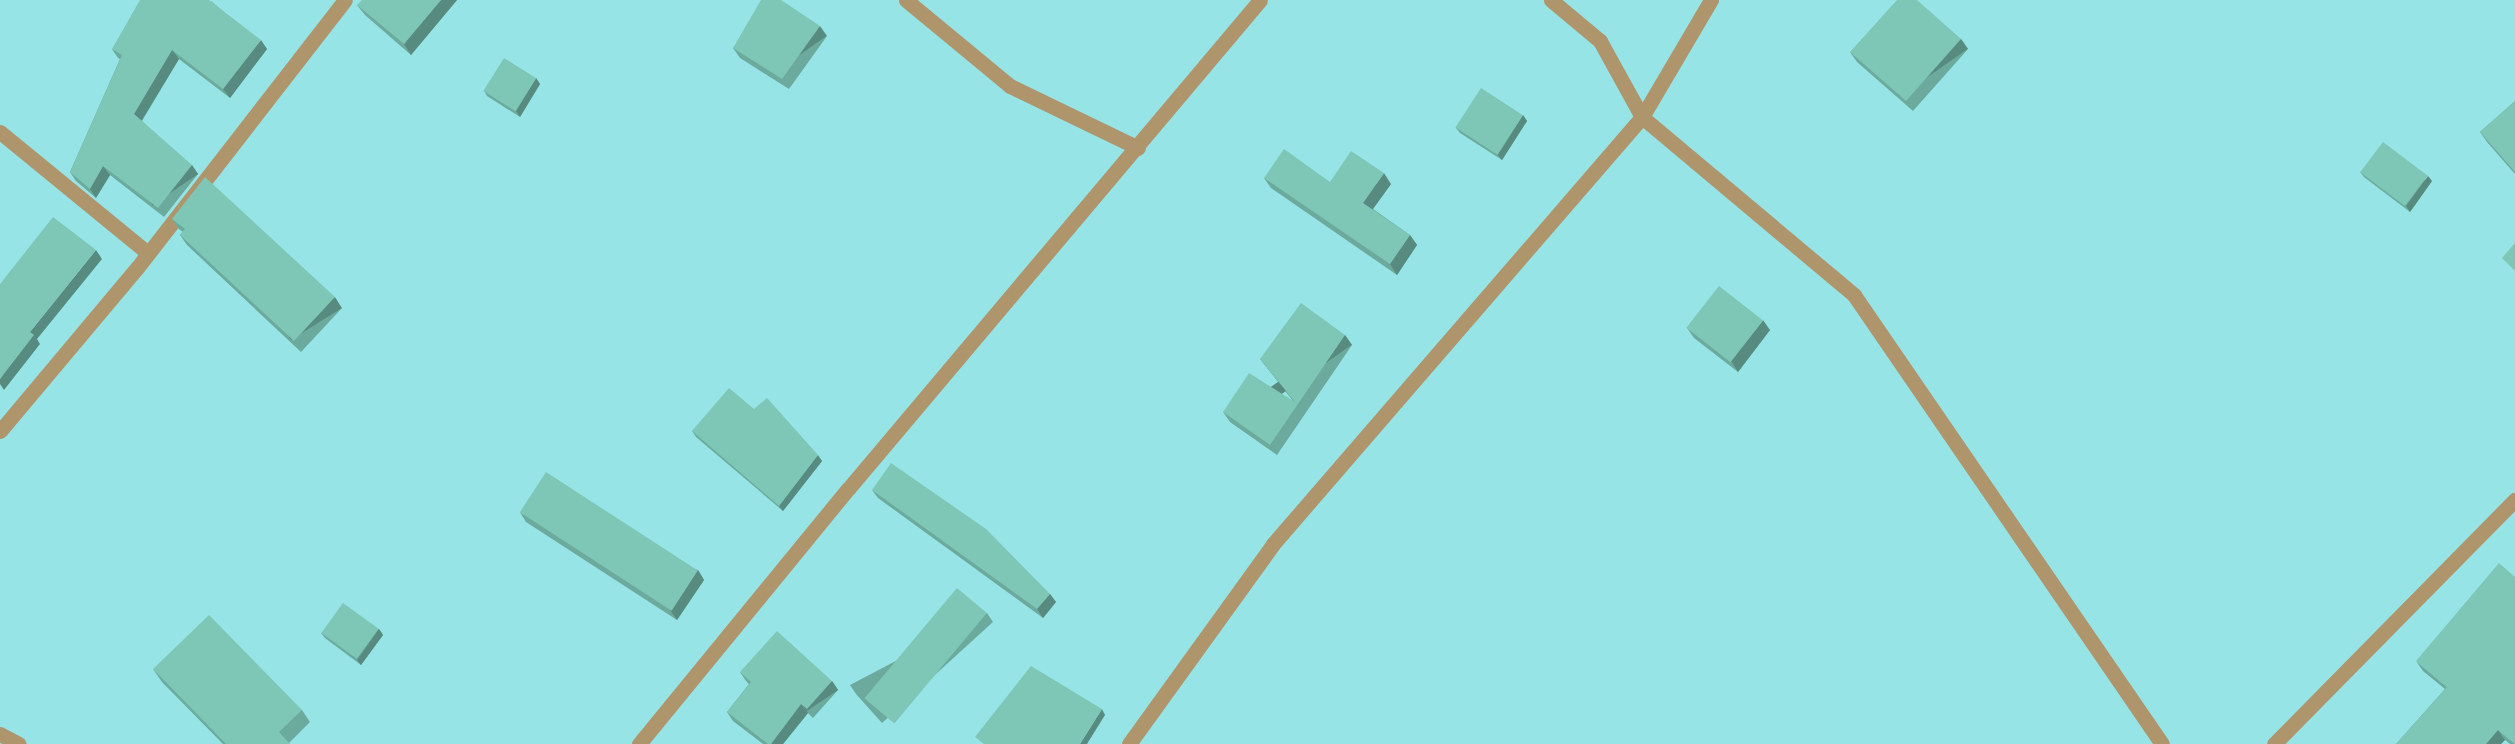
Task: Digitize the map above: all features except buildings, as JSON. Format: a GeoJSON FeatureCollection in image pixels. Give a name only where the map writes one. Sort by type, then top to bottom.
{"type":"FeatureCollection","features":[{"type":"Feature","properties":{"kind":"street"},"geometry":{"type":"LineString","coordinates":[[0,431],[148,253],[345,0]]}},
{"type":"Feature","properties":{"kind":"street"},"geometry":{"type":"LineString","coordinates":[[906,0],[1010,86],[1138,148]]}},
{"type":"Feature","properties":{"kind":"street"},"geometry":{"type":"LineString","coordinates":[[639,744],[848,489],[1138,148],[1260,0]]}},
{"type":"Feature","properties":{"kind":"street"},"geometry":{"type":"LineString","coordinates":[[1551,0],[1600,41],[1642,117],[1854,295],[2162,744]]}},
{"type":"Feature","properties":{"kind":"street"},"geometry":{"type":"LineString","coordinates":[[1129,744],[1273,544],[1642,117],[1711,0]]}},
{"type":"Feature","properties":{"kind":"street"},"geometry":{"type":"LineString","coordinates":[[0,132],[148,253]]}},
{"type":"Feature","properties":{"kind":"street"},"geometry":{"type":"LineString","coordinates":[[2274,744],[2515,500]]}},
{"type":"Feature","properties":{"kind":"street"},"geometry":{"type":"LineString","coordinates":[[0,734],[19,744]]}}]}
